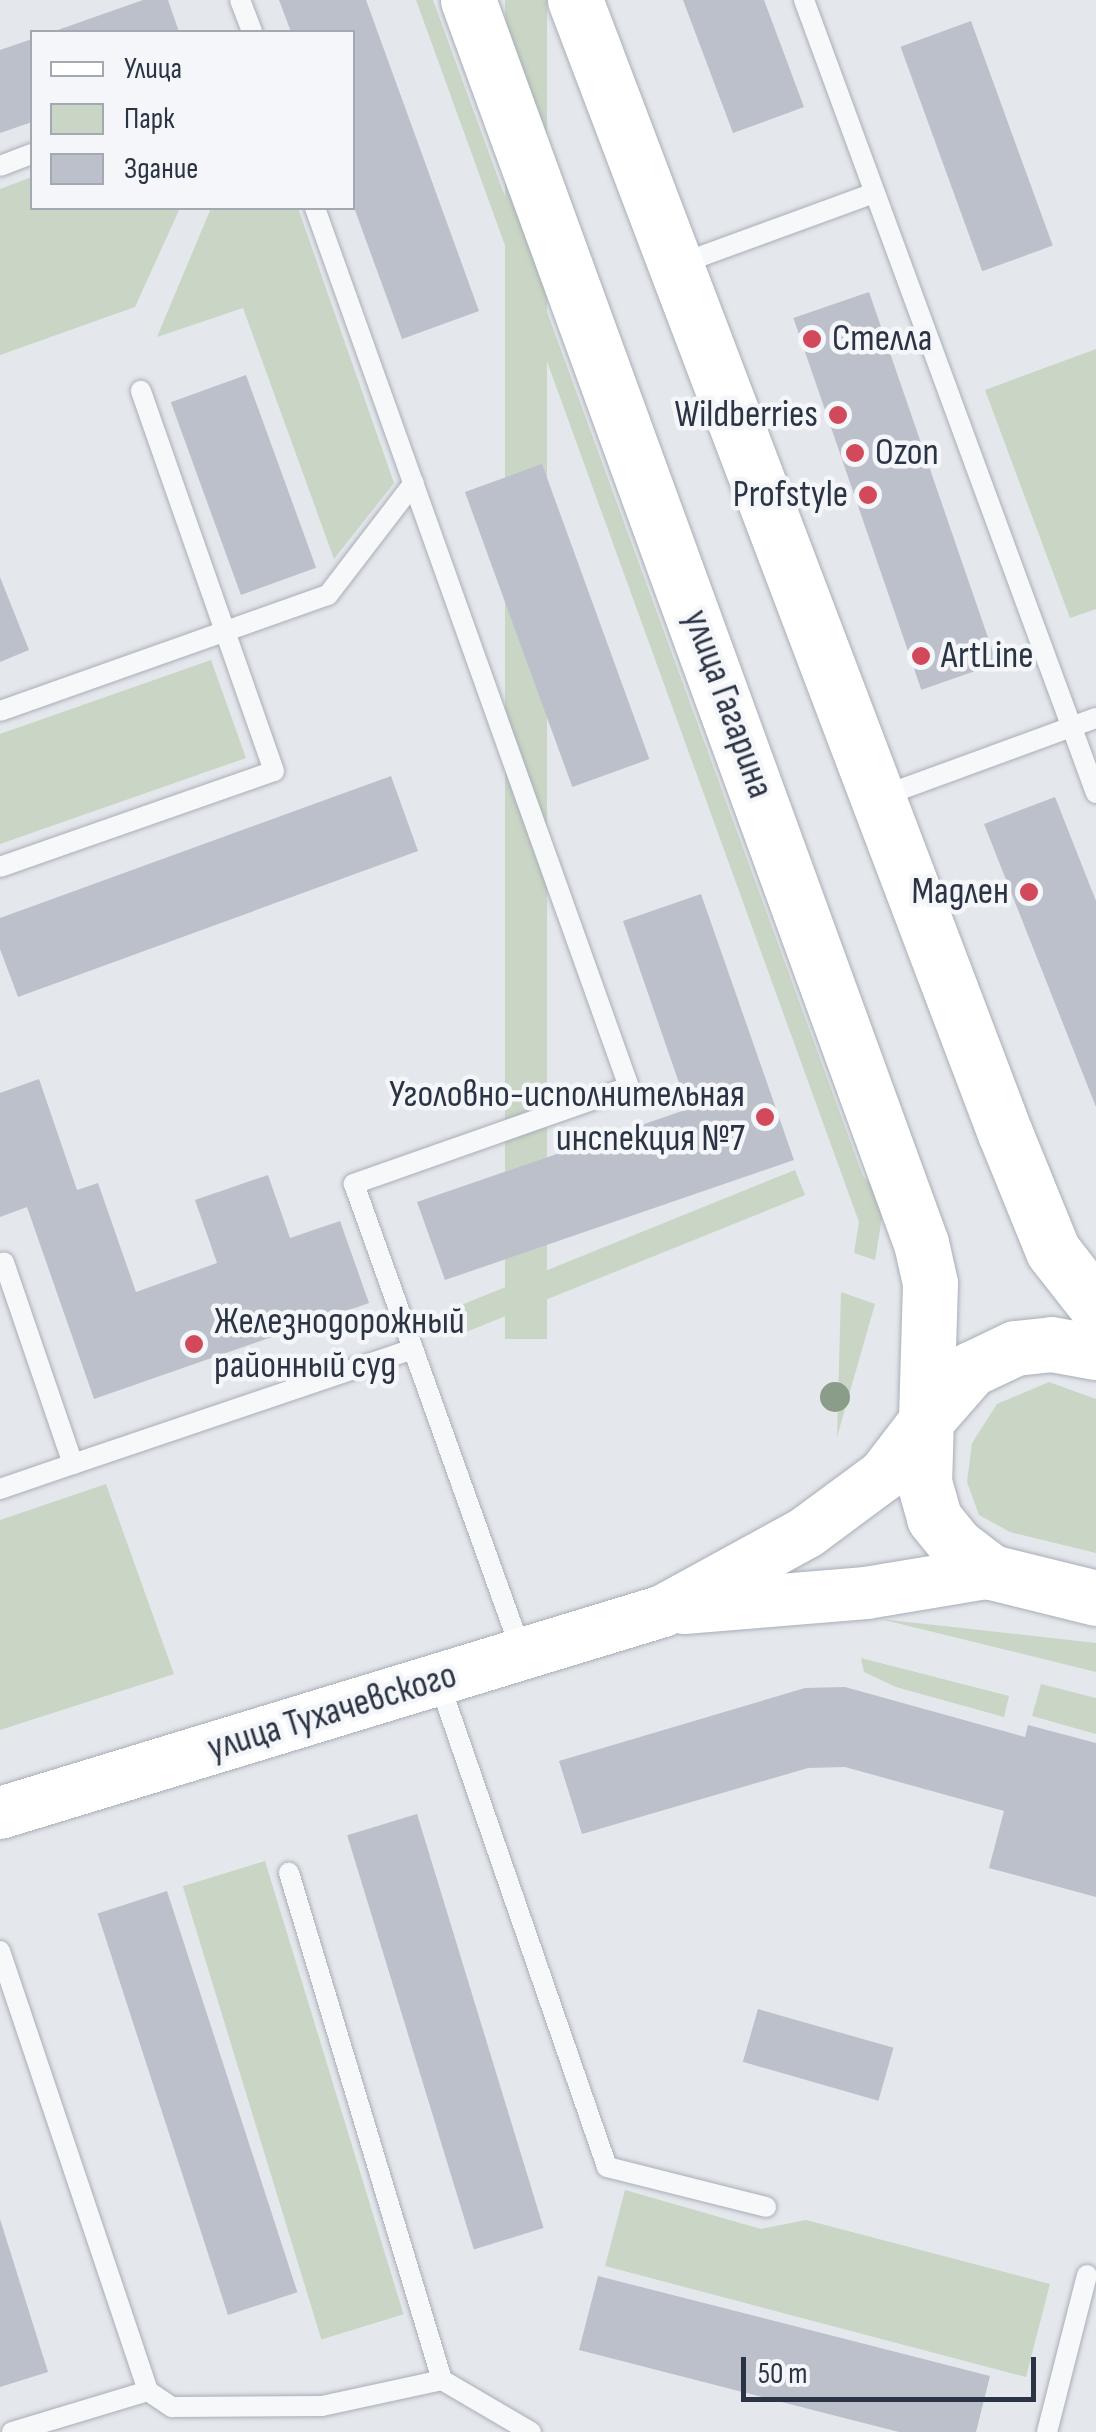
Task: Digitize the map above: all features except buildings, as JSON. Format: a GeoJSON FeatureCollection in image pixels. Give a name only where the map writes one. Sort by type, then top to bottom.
{"type":"FeatureCollection","features":[{"type":"Feature","properties":{"kind":"main road","name":"улица Гагарина"},"geometry":{"type":"LineString","coordinates":[[468,0],[921,1243],[930,1283],[924,1482],[934,1518],[956,1546],[991,1572],[1096,1598]]}},
{"type":"Feature","properties":{"kind":"main road"},"geometry":{"type":"LineString","coordinates":[[574,0],[673,267],[1054,1251],[1096,1306]]}},
{"type":"Feature","properties":{"kind":"main road"},"geometry":{"type":"LineString","coordinates":[[927,1419],[971,1368],[1014,1348],[1051,1344],[1096,1352]]}},
{"type":"Feature","properties":{"kind":"main road","name":"улица Тухачевского"},"geometry":{"type":"LineString","coordinates":[[0,1813],[663,1610],[807,1532],[884,1476],[927,1419]]}},
{"type":"Feature","properties":{"kind":"main road","name":"улица Тухачевского"},"geometry":{"type":"LineString","coordinates":[[663,1610],[866,1593],[991,1572]]}},
{"type":"Feature","properties":{"kind":"lane"},"geometry":{"type":"LineString","coordinates":[[240,0],[251,30]]}},
{"type":"Feature","properties":{"kind":"lane"},"geometry":{"type":"LineString","coordinates":[[804,0],[1096,793]]}},
{"type":"Feature","properties":{"kind":"lane"},"geometry":{"type":"LineString","coordinates":[[0,166],[30,155]]}},
{"type":"Feature","properties":{"kind":"lane"},"geometry":{"type":"LineString","coordinates":[[673,267],[874,193]]}},
{"type":"Feature","properties":{"kind":"lane"},"geometry":{"type":"LineString","coordinates":[[316,210],[629,1086],[354,1184],[522,1654]]}},
{"type":"Feature","properties":{"kind":"lane"},"geometry":{"type":"LineString","coordinates":[[0,867],[274,771],[141,391]]}},
{"type":"Feature","properties":{"kind":"lane"},"geometry":{"type":"LineString","coordinates":[[0,711],[328,595],[414,483]]}},
{"type":"Feature","properties":{"kind":"lane"},"geometry":{"type":"LineString","coordinates":[[880,797],[1096,718]]}},
{"type":"Feature","properties":{"kind":"lane"},"geometry":{"type":"LineString","coordinates":[[4,1262],[74,1464]]}},
{"type":"Feature","properties":{"kind":"lane"},"geometry":{"type":"LineString","coordinates":[[0,1489],[413,1349]]}},
{"type":"Feature","properties":{"kind":"lane"},"geometry":{"type":"LineString","coordinates":[[438,1680],[607,2167],[766,2207]]}},
{"type":"Feature","properties":{"kind":"lane"},"geometry":{"type":"LineString","coordinates":[[289,1874],[442,2380]]}},
{"type":"Feature","properties":{"kind":"lane"},"geometry":{"type":"LineString","coordinates":[[0,1952],[148,2391],[172,2407],[322,2406],[442,2380],[531,2432]]}},
{"type":"Feature","properties":{"kind":"lane"},"geometry":{"type":"LineString","coordinates":[[1047,2432],[1086,2275]]}},
{"type":"Feature","properties":{"kind":"lane"},"geometry":{"type":"LineString","coordinates":[[12,2432],[148,2391]]}},
{"type":"Feature","properties":{"kind":"green space"},"geometry":{"type":"Polygon","coordinates":[[[416,0],[433,0],[863,1176],[885,1200],[875,1260],[854,1253],[859,1222],[416,0]]]}},
{"type":"Feature","properties":{"kind":"green space"},"geometry":{"type":"Polygon","coordinates":[[[505,0],[547,0],[547,1339],[505,1339],[505,0]]]}},
{"type":"Feature","properties":{"kind":"green space"},"geometry":{"type":"Polygon","coordinates":[[[30,178],[30,210],[179,210],[135,307],[0,355],[0,189],[30,178]]]}},
{"type":"Feature","properties":{"kind":"green space"},"geometry":{"type":"Polygon","coordinates":[[[210,210],[299,210],[394,483],[334,559],[243,308],[157,337],[210,210]]]}},
{"type":"Feature","properties":{"kind":"green space"},"geometry":{"type":"Polygon","coordinates":[[[1096,349],[1096,609],[1070,618],[985,390],[1096,349]]]}},
{"type":"Feature","properties":{"kind":"green space"},"geometry":{"type":"Polygon","coordinates":[[[211,660],[246,758],[0,844],[0,734],[211,660]]]}},
{"type":"Feature","properties":{"kind":"green space"},"geometry":{"type":"Polygon","coordinates":[[[795,1170],[805,1195],[452,1338],[442,1313],[795,1170]]]}},
{"type":"Feature","properties":{"kind":"green space"},"geometry":{"type":"Polygon","coordinates":[[[841,1292],[875,1304],[837,1437],[841,1292]]]}},
{"type":"Feature","properties":{"kind":"green space"},"geometry":{"type":"Polygon","coordinates":[[[1049,1382],[1096,1399],[1096,1553],[1010,1532],[979,1515],[967,1482],[972,1443],[997,1404],[1049,1382]]]}},
{"type":"Feature","properties":{"kind":"green space"},"geometry":{"type":"Polygon","coordinates":[[[106,1484],[174,1674],[0,1730],[0,1520],[106,1484]]]}},
{"type":"Feature","properties":{"kind":"green space"},"geometry":{"type":"Polygon","coordinates":[[[880,1619],[1096,1643],[1096,1672],[880,1619]]]}},
{"type":"Feature","properties":{"kind":"green space"},"geometry":{"type":"Polygon","coordinates":[[[861,1658],[1009,1696],[1004,1717],[896,1687],[864,1672],[861,1658]]]}},
{"type":"Feature","properties":{"kind":"green space"},"geometry":{"type":"Polygon","coordinates":[[[1041,1684],[1096,1698],[1096,1734],[1032,1716],[1041,1684]]]}},
{"type":"Feature","properties":{"kind":"green space"},"geometry":{"type":"Polygon","coordinates":[[[265,1861],[404,2314],[321,2339],[183,1886],[265,1861]]]}},
{"type":"Feature","properties":{"kind":"green space"},"geometry":{"type":"Polygon","coordinates":[[[625,2190],[761,2229],[806,2220],[1050,2284],[1026,2377],[605,2266],[625,2190]]]}},
{"type":"Feature","properties":{"kind":"place","name":"Стелла"},"geometry":{"type":"Point","coordinates":[812,339]}},
{"type":"Feature","properties":{"kind":"place","name":"Wildberries"},"geometry":{"type":"Point","coordinates":[838,415]}},
{"type":"Feature","properties":{"kind":"place","name":"Ozon"},"geometry":{"type":"Point","coordinates":[855,453]}},
{"type":"Feature","properties":{"kind":"place","name":"Profstyle"},"geometry":{"type":"Point","coordinates":[868,495]}},
{"type":"Feature","properties":{"kind":"place","name":"ArtLine"},"geometry":{"type":"Point","coordinates":[921,656]}},
{"type":"Feature","properties":{"kind":"place","name":"Мадлен"},"geometry":{"type":"Point","coordinates":[1029,892]}},
{"type":"Feature","properties":{"kind":"place","name":"Уголовно-исполнительная инспекция №7"},"geometry":{"type":"Point","coordinates":[765,1117]}},
{"type":"Feature","properties":{"kind":"place","name":"Железнодорожный районный суд"},"geometry":{"type":"Point","coordinates":[194,1344]}}]}
